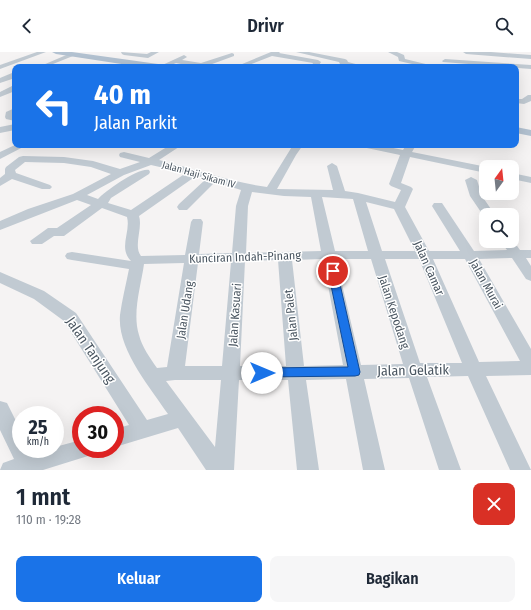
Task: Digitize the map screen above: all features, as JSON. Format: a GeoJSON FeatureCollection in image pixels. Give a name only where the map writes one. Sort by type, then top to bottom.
{"type":"FeatureCollection","features":[{"type":"Feature","properties":{"kind":"main road"},"geometry":{"type":"LineString","coordinates":[[56,52],[127,64]]}},
{"type":"Feature","properties":{"kind":"main road"},"geometry":{"type":"LineString","coordinates":[[519,131],[531,133]]}},
{"type":"Feature","properties":{"kind":"street"},"geometry":{"type":"LineString","coordinates":[[0,68],[43,52]]}},
{"type":"Feature","properties":{"kind":"street"},"geometry":{"type":"LineString","coordinates":[[110,60],[125,53],[148,56],[156,52]]}},
{"type":"Feature","properties":{"kind":"street"},"geometry":{"type":"LineString","coordinates":[[222,52],[257,64]]}},
{"type":"Feature","properties":{"kind":"street"},"geometry":{"type":"LineString","coordinates":[[299,52],[345,61],[342,63],[348,64]]}},
{"type":"Feature","properties":{"kind":"street"},"geometry":{"type":"LineString","coordinates":[[391,52],[392,54],[402,56],[399,64]]}},
{"type":"Feature","properties":{"kind":"street"},"geometry":{"type":"LineString","coordinates":[[459,52],[531,57]]}},
{"type":"Feature","properties":{"kind":"street"},"geometry":{"type":"LineString","coordinates":[[204,64],[215,59],[240,58],[256,60],[275,53],[318,62],[316,64]]}},
{"type":"Feature","properties":{"kind":"street"},"geometry":{"type":"LineString","coordinates":[[48,64],[71,55]]}},
{"type":"Feature","properties":{"kind":"street"},"geometry":{"type":"LineString","coordinates":[[167,64],[185,56]]}},
{"type":"Feature","properties":{"kind":"street"},"geometry":{"type":"LineString","coordinates":[[239,64],[240,58]]}},
{"type":"Feature","properties":{"kind":"street"},"geometry":{"type":"LineString","coordinates":[[401,60],[422,64]]}},
{"type":"Feature","properties":{"kind":"street"},"geometry":{"type":"LineString","coordinates":[[175,61],[189,64]]}},
{"type":"Feature","properties":{"kind":"street"},"geometry":{"type":"LineString","coordinates":[[445,61],[488,64]]}},
{"type":"Feature","properties":{"kind":"street"},"geometry":{"type":"LineString","coordinates":[[519,66],[531,67]]}},
{"type":"Feature","properties":{"kind":"street"},"geometry":{"type":"LineString","coordinates":[[0,68],[12,70]]}},
{"type":"Feature","properties":{"kind":"street"},"geometry":{"type":"LineString","coordinates":[[519,72],[531,73]]}},
{"type":"Feature","properties":{"kind":"street"},"geometry":{"type":"LineString","coordinates":[[0,81],[12,75]]}},
{"type":"Feature","properties":{"kind":"street"},"geometry":{"type":"LineString","coordinates":[[0,95],[12,89]]}},
{"type":"Feature","properties":{"kind":"street"},"geometry":{"type":"LineString","coordinates":[[519,101],[524,102],[531,97]]}},
{"type":"Feature","properties":{"kind":"street"},"geometry":{"type":"LineString","coordinates":[[0,130],[12,128]]}},
{"type":"Feature","properties":{"kind":"street"},"geometry":{"type":"LineString","coordinates":[[0,157],[16,148]]}},
{"type":"Feature","properties":{"kind":"street"},"geometry":{"type":"LineString","coordinates":[[0,226],[32,212],[77,196],[120,173],[151,161],[172,148]]}},
{"type":"Feature","properties":{"kind":"street"},"geometry":{"type":"LineString","coordinates":[[270,191],[296,148]]}},
{"type":"Feature","properties":{"kind":"street"},"geometry":{"type":"LineString","coordinates":[[397,148],[408,149],[450,162],[479,168]]}},
{"type":"Feature","properties":{"kind":"street"},"geometry":{"type":"LineString","coordinates":[[247,188],[316,195],[340,194],[358,196],[399,207],[407,189],[396,185],[408,149]]}},
{"type":"Feature","properties":{"kind":"street","name":"Jalan Haji Sikam IV"},"geometry":{"type":"LineString","coordinates":[[124,156],[194,172],[247,188]]}},
{"type":"Feature","properties":{"kind":"street"},"geometry":{"type":"LineString","coordinates":[[0,157],[64,160],[93,164],[120,173]]}},
{"type":"Feature","properties":{"kind":"street"},"geometry":{"type":"LineString","coordinates":[[11,175],[10,169],[23,159]]}},
{"type":"Feature","properties":{"kind":"street"},"geometry":{"type":"LineString","coordinates":[[332,166],[340,194]]}},
{"type":"Feature","properties":{"kind":"street"},"geometry":{"type":"LineString","coordinates":[[37,241],[53,231],[59,233],[100,204],[107,196],[145,172]]}},
{"type":"Feature","properties":{"kind":"street"},"geometry":{"type":"LineString","coordinates":[[132,215],[194,172]]}},
{"type":"Feature","properties":{"kind":"street"},"geometry":{"type":"LineString","coordinates":[[0,183],[11,175]]}},
{"type":"Feature","properties":{"kind":"street"},"geometry":{"type":"LineString","coordinates":[[11,175],[46,187]]}},
{"type":"Feature","properties":{"kind":"street"},"geometry":{"type":"LineString","coordinates":[[519,177],[531,180]]}},
{"type":"Feature","properties":{"kind":"street"},"geometry":{"type":"LineString","coordinates":[[183,207],[213,178]]}},
{"type":"Feature","properties":{"kind":"street"},"geometry":{"type":"LineString","coordinates":[[471,180],[476,196],[484,208]]}},
{"type":"Feature","properties":{"kind":"street","name":"Jalan Kasuari"},"geometry":{"type":"LineString","coordinates":[[223,470],[232,373],[242,206],[247,188]]}},
{"type":"Feature","properties":{"kind":"street"},"geometry":{"type":"LineString","coordinates":[[316,195],[355,372],[374,470]]}},
{"type":"Feature","properties":{"kind":"street"},"geometry":{"type":"LineString","coordinates":[[77,196],[132,215]]}},
{"type":"Feature","properties":{"kind":"street","name":"Jalan Kepodang"},"geometry":{"type":"LineString","coordinates":[[358,196],[375,255],[410,361],[416,371],[450,470]]}},
{"type":"Feature","properties":{"kind":"street","name":"Jalan Murai"},"geometry":{"type":"LineString","coordinates":[[438,206],[470,255],[531,367]]}},
{"type":"Feature","properties":{"kind":"street","name":"Jalan Camar"},"geometry":{"type":"LineString","coordinates":[[399,207],[424,256],[473,369],[521,470]]}},
{"type":"Feature","properties":{"kind":"street"},"geometry":{"type":"LineString","coordinates":[[132,215],[135,223],[130,251],[137,263],[128,316],[130,335],[140,358],[219,470]]}},
{"type":"Feature","properties":{"kind":"street","name":"Jalan Udang"},"geometry":{"type":"LineString","coordinates":[[175,373],[193,259],[197,222]]}},
{"type":"Feature","properties":{"kind":"street"},"geometry":{"type":"LineString","coordinates":[[512,248],[531,276]]}},
{"type":"Feature","properties":{"kind":"street","name":"Kunciran Indah-Pinang"},"geometry":{"type":"LineString","coordinates":[[72,256],[137,263],[193,259],[285,256],[531,254]]}},
{"type":"Feature","properties":{"kind":"street","name":"Jalan Palet"},"geometry":{"type":"LineString","coordinates":[[285,256],[296,373],[308,470]]}},
{"type":"Feature","properties":{"kind":"street","name":"Jalan Tanjung"},"geometry":{"type":"LineString","coordinates":[[0,277],[38,295],[70,316],[143,430]]}},
{"type":"Feature","properties":{"kind":"street","name":"Jalan Gelatik"},"geometry":{"type":"LineString","coordinates":[[152,376],[175,373],[416,371],[531,367]]}},
{"type":"Feature","properties":{"kind":"street"},"geometry":{"type":"LineString","coordinates":[[0,409],[19,468],[72,452]]}},
{"type":"Feature","properties":{"kind":"street"},"geometry":{"type":"LineString","coordinates":[[124,435],[183,418]]}},
{"type":"Feature","properties":{"kind":"route"},"geometry":{"type":"LineString","coordinates":[[262,373],[355,372],[333,271]]}}]}
